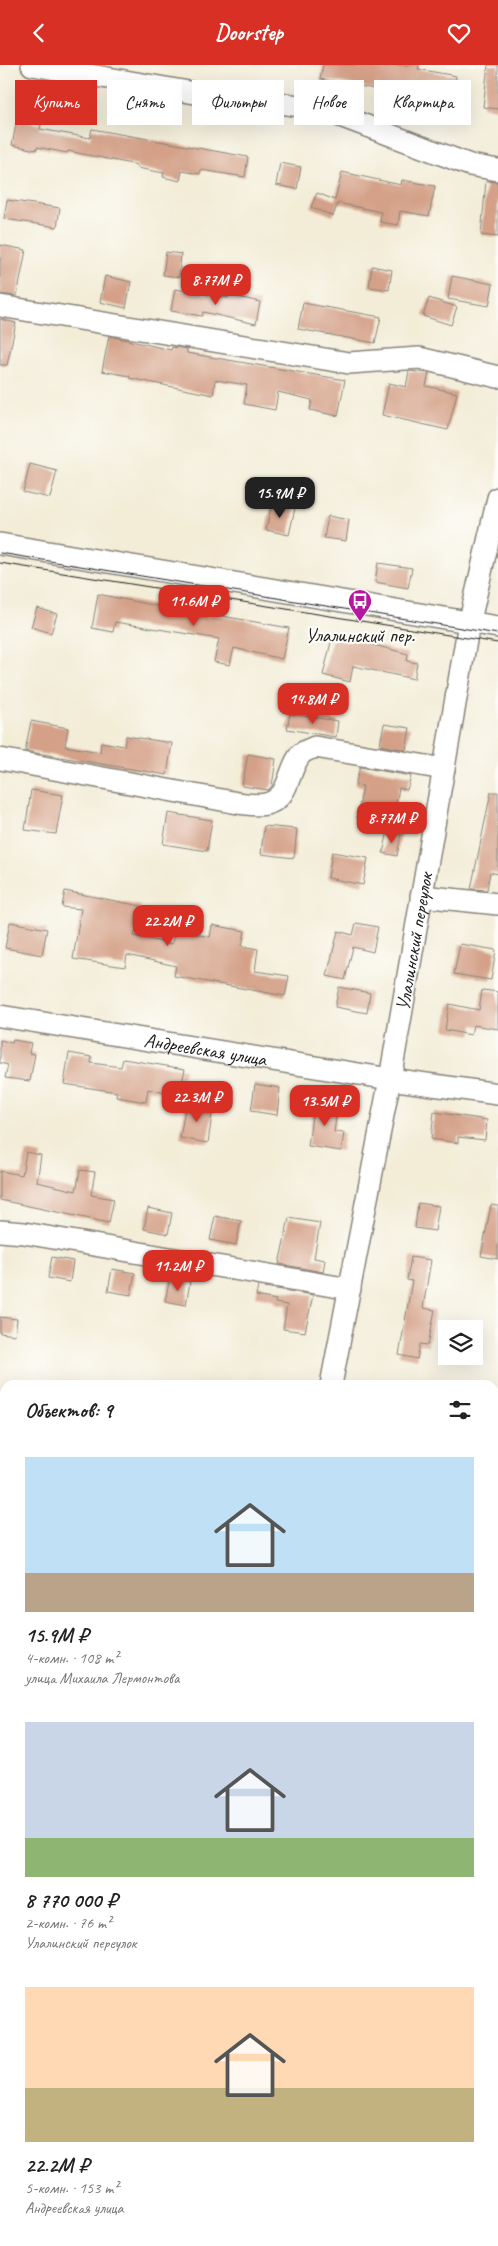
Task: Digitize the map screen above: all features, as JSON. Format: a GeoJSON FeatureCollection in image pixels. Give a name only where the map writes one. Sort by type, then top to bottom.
{"type":"FeatureCollection","features":[{"type":"Feature","properties":{"kind":"street"},"geometry":{"type":"LineString","coordinates":[[32,65],[212,96],[269,101],[327,111],[364,123],[441,155],[470,165],[498,170]]}},
{"type":"Feature","properties":{"kind":"street"},"geometry":{"type":"LineString","coordinates":[[0,306],[349,363],[419,358],[498,377]]}},
{"type":"Feature","properties":{"kind":"street","name":"Улалинский переулок"},"geometry":{"type":"LineString","coordinates":[[332,1380],[390,1079],[469,622],[498,498]]}},
{"type":"Feature","properties":{"kind":"street"},"geometry":{"type":"LineString","coordinates":[[0,544],[498,627]]}},
{"type":"Feature","properties":{"kind":"street"},"geometry":{"type":"LineString","coordinates":[[0,759],[238,803],[266,804],[284,792],[297,759],[303,752],[315,747],[444,769]]}},
{"type":"Feature","properties":{"kind":"street"},"geometry":{"type":"LineString","coordinates":[[421,896],[498,904]]}},
{"type":"Feature","properties":{"kind":"street","name":"Андреевская улица"},"geometry":{"type":"LineString","coordinates":[[0,1016],[390,1079],[498,1094]]}},
{"type":"Feature","properties":{"kind":"street"},"geometry":{"type":"LineString","coordinates":[[0,1231],[24,1233],[350,1289]]}},
{"type":"Feature","properties":{"kind":"building"},"geometry":{"type":"Polygon","coordinates":[[[323,65],[419,65],[418,69],[456,76],[455,80],[374,80],[374,89],[364,87],[364,80],[320,79],[323,65]]]}},
{"type":"Feature","properties":{"kind":"building"},"geometry":{"type":"Polygon","coordinates":[[[488,65],[498,65],[498,109],[483,107],[488,65]]]}},
{"type":"Feature","properties":{"kind":"building"},"geometry":{"type":"Polygon","coordinates":[[[16,125],[41,125],[40,129],[90,138],[92,129],[248,157],[245,177],[201,170],[200,174],[182,171],[180,181],[163,177],[164,173],[137,168],[137,165],[68,151],[67,153],[37,147],[36,150],[12,145],[16,125]]]}},
{"type":"Feature","properties":{"kind":"building"},"geometry":{"type":"Polygon","coordinates":[[[280,163],[301,167],[297,189],[276,185],[280,163]]]}},
{"type":"Feature","properties":{"kind":"building"},"geometry":{"type":"Polygon","coordinates":[[[342,172],[401,185],[402,180],[435,186],[429,216],[400,211],[398,225],[380,222],[381,212],[338,203],[333,216],[311,207],[317,193],[335,200],[342,172]]]}},
{"type":"Feature","properties":{"kind":"building"},"geometry":{"type":"Polygon","coordinates":[[[486,181],[498,182],[498,237],[481,235],[486,181]]]}},
{"type":"Feature","properties":{"kind":"building"},"geometry":{"type":"Polygon","coordinates":[[[7,200],[60,208],[57,227],[4,219],[7,200]]]}},
{"type":"Feature","properties":{"kind":"building"},"geometry":{"type":"Polygon","coordinates":[[[0,245],[26,250],[17,296],[0,294],[0,245]]]}},
{"type":"Feature","properties":{"kind":"building"},"geometry":{"type":"Polygon","coordinates":[[[166,252],[181,254],[179,277],[163,275],[166,252]]]}},
{"type":"Feature","properties":{"kind":"building"},"geometry":{"type":"Polygon","coordinates":[[[372,266],[392,270],[389,290],[369,287],[372,266]]]}},
{"type":"Feature","properties":{"kind":"building"},"geometry":{"type":"Polygon","coordinates":[[[105,276],[131,282],[126,308],[100,302],[105,276]]]}},
{"type":"Feature","properties":{"kind":"building"},"geometry":{"type":"Polygon","coordinates":[[[452,276],[493,284],[489,306],[448,299],[452,276]]]}},
{"type":"Feature","properties":{"kind":"building"},"geometry":{"type":"Polygon","coordinates":[[[175,289],[228,298],[229,295],[260,302],[256,324],[203,312],[202,316],[171,311],[175,289]]]}},
{"type":"Feature","properties":{"kind":"building"},"geometry":{"type":"Polygon","coordinates":[[[429,298],[457,307],[451,325],[423,316],[429,298]]]}},
{"type":"Feature","properties":{"kind":"building"},"geometry":{"type":"Polygon","coordinates":[[[303,303],[381,317],[375,343],[298,329],[303,303]]]}},
{"type":"Feature","properties":{"kind":"building"},"geometry":{"type":"Polygon","coordinates":[[[0,319],[16,323],[7,365],[0,365],[0,319]]]}},
{"type":"Feature","properties":{"kind":"building"},"geometry":{"type":"Polygon","coordinates":[[[109,336],[171,350],[172,347],[187,349],[187,353],[345,380],[338,416],[310,410],[312,400],[278,392],[275,410],[244,404],[247,385],[215,380],[213,395],[102,371],[109,336]]]}},
{"type":"Feature","properties":{"kind":"building"},"geometry":{"type":"Polygon","coordinates":[[[409,371],[429,373],[426,386],[457,393],[448,430],[382,415],[389,383],[406,387],[409,371]]]}},
{"type":"Feature","properties":{"kind":"building"},"geometry":{"type":"Polygon","coordinates":[[[30,464],[57,471],[50,498],[23,492],[30,464]]]}},
{"type":"Feature","properties":{"kind":"building"},"geometry":{"type":"Polygon","coordinates":[[[272,503],[295,508],[289,535],[266,530],[272,503]]]}},
{"type":"Feature","properties":{"kind":"building"},"geometry":{"type":"Polygon","coordinates":[[[328,516],[349,520],[346,541],[324,538],[328,516]]]}},
{"type":"Feature","properties":{"kind":"building"},"geometry":{"type":"Polygon","coordinates":[[[378,563],[412,568],[408,588],[375,582],[378,563]]]}},
{"type":"Feature","properties":{"kind":"building"},"geometry":{"type":"Polygon","coordinates":[[[98,594],[211,617],[211,614],[289,628],[282,659],[234,648],[230,665],[214,662],[219,639],[115,622],[113,632],[92,628],[98,594]]]}},
{"type":"Feature","properties":{"kind":"building"},"geometry":{"type":"Polygon","coordinates":[[[37,608],[57,614],[51,633],[31,627],[37,608]]]}},
{"type":"Feature","properties":{"kind":"building"},"geometry":{"type":"Polygon","coordinates":[[[333,634],[408,654],[407,661],[417,663],[414,679],[353,666],[350,682],[323,675],[333,634]]]}},
{"type":"Feature","properties":{"kind":"building"},"geometry":{"type":"Polygon","coordinates":[[[290,714],[338,721],[336,737],[287,729],[290,714]]]}},
{"type":"Feature","properties":{"kind":"building"},"geometry":{"type":"Polygon","coordinates":[[[31,721],[68,728],[65,746],[100,752],[101,742],[124,746],[126,736],[172,743],[167,775],[25,751],[31,721]]]}},
{"type":"Feature","properties":{"kind":"building"},"geometry":{"type":"Polygon","coordinates":[[[384,724],[410,728],[406,750],[380,745],[384,724]]]}},
{"type":"Feature","properties":{"kind":"building"},"geometry":{"type":"Polygon","coordinates":[[[248,754],[276,759],[272,786],[268,790],[242,786],[248,754]]]}},
{"type":"Feature","properties":{"kind":"building"},"geometry":{"type":"Polygon","coordinates":[[[360,767],[411,776],[407,790],[399,788],[392,825],[357,818],[363,786],[355,785],[360,767]]]}},
{"type":"Feature","properties":{"kind":"building"},"geometry":{"type":"Polygon","coordinates":[[[31,790],[63,795],[56,834],[25,830],[31,790]]]}},
{"type":"Feature","properties":{"kind":"building"},"geometry":{"type":"Polygon","coordinates":[[[491,792],[498,792],[498,874],[490,872],[487,890],[471,889],[491,792]]]}},
{"type":"Feature","properties":{"kind":"building"},"geometry":{"type":"Polygon","coordinates":[[[168,813],[212,820],[207,851],[163,844],[168,813]]]}},
{"type":"Feature","properties":{"kind":"building"},"geometry":{"type":"Polygon","coordinates":[[[264,826],[297,829],[294,858],[261,854],[264,826]]]}},
{"type":"Feature","properties":{"kind":"building"},"geometry":{"type":"Polygon","coordinates":[[[388,831],[401,834],[397,856],[383,853],[388,831]]]}},
{"type":"Feature","properties":{"kind":"building"},"geometry":{"type":"Polygon","coordinates":[[[332,852],[368,858],[363,885],[328,878],[332,852]]]}},
{"type":"Feature","properties":{"kind":"building"},"geometry":{"type":"Polygon","coordinates":[[[65,891],[141,906],[134,936],[172,944],[175,930],[210,937],[212,925],[245,931],[242,946],[258,949],[255,971],[289,976],[285,996],[174,976],[176,966],[127,955],[125,967],[73,959],[81,909],[62,907],[65,891]]]}},
{"type":"Feature","properties":{"kind":"building"},"geometry":{"type":"Polygon","coordinates":[[[10,922],[47,929],[42,955],[5,948],[10,922]]]}},
{"type":"Feature","properties":{"kind":"building"},"geometry":{"type":"Polygon","coordinates":[[[356,923],[378,927],[373,952],[353,947],[345,980],[327,976],[338,931],[353,935],[356,923]]]}},
{"type":"Feature","properties":{"kind":"building"},"geometry":{"type":"Polygon","coordinates":[[[460,944],[496,950],[491,980],[454,974],[460,944]]]}},
{"type":"Feature","properties":{"kind":"building"},"geometry":{"type":"Polygon","coordinates":[[[339,987],[370,993],[367,1013],[335,1007],[339,987]]]}},
{"type":"Feature","properties":{"kind":"building"},"geometry":{"type":"Polygon","coordinates":[[[482,990],[498,992],[498,1029],[473,1025],[471,1035],[445,1030],[449,1004],[479,1010],[482,990]]]}},
{"type":"Feature","properties":{"kind":"building"},"geometry":{"type":"Polygon","coordinates":[[[0,1040],[12,1043],[13,1040],[31,1043],[29,1053],[35,1054],[30,1081],[5,1078],[8,1065],[0,1063],[0,1040]]]}},
{"type":"Feature","properties":{"kind":"building"},"geometry":{"type":"Polygon","coordinates":[[[69,1053],[92,1057],[91,1063],[121,1067],[123,1059],[185,1069],[179,1096],[148,1089],[146,1102],[116,1097],[117,1092],[64,1084],[69,1053]]]}},
{"type":"Feature","properties":{"kind":"building"},"geometry":{"type":"Polygon","coordinates":[[[255,1084],[280,1088],[277,1115],[251,1111],[255,1084]]]}},
{"type":"Feature","properties":{"kind":"building"},"geometry":{"type":"Polygon","coordinates":[[[314,1101],[338,1104],[334,1132],[344,1133],[341,1151],[308,1146],[314,1101]]]}},
{"type":"Feature","properties":{"kind":"building"},"geometry":{"type":"Polygon","coordinates":[[[186,1103],[213,1108],[208,1143],[180,1138],[186,1103]]]}},
{"type":"Feature","properties":{"kind":"building"},"geometry":{"type":"Polygon","coordinates":[[[434,1112],[487,1120],[485,1140],[458,1137],[458,1143],[431,1139],[434,1112]]]}},
{"type":"Feature","properties":{"kind":"building"},"geometry":{"type":"Polygon","coordinates":[[[26,1152],[41,1155],[37,1182],[76,1191],[80,1170],[95,1172],[91,1195],[114,1199],[109,1223],[0,1200],[0,1171],[22,1175],[26,1152]]]}},
{"type":"Feature","properties":{"kind":"building"},"geometry":{"type":"Polygon","coordinates":[[[418,1203],[439,1206],[435,1231],[415,1228],[418,1203]]]}},
{"type":"Feature","properties":{"kind":"building"},"geometry":{"type":"Polygon","coordinates":[[[491,1205],[498,1206],[498,1259],[481,1256],[491,1205]]]}},
{"type":"Feature","properties":{"kind":"building"},"geometry":{"type":"Polygon","coordinates":[[[148,1208],[172,1213],[168,1234],[144,1229],[148,1208]]]}},
{"type":"Feature","properties":{"kind":"building"},"geometry":{"type":"Polygon","coordinates":[[[215,1216],[241,1221],[236,1245],[210,1240],[215,1216]]]}},
{"type":"Feature","properties":{"kind":"building"},"geometry":{"type":"Polygon","coordinates":[[[289,1218],[320,1223],[314,1258],[325,1260],[323,1272],[279,1264],[289,1218]]]}},
{"type":"Feature","properties":{"kind":"building"},"geometry":{"type":"Polygon","coordinates":[[[52,1257],[73,1261],[70,1282],[48,1278],[52,1257]]]}},
{"type":"Feature","properties":{"kind":"building"},"geometry":{"type":"Polygon","coordinates":[[[411,1257],[431,1260],[423,1308],[435,1310],[428,1345],[420,1344],[417,1359],[399,1355],[412,1281],[407,1280],[411,1257]]]}},
{"type":"Feature","properties":{"kind":"building"},"geometry":{"type":"Polygon","coordinates":[[[112,1269],[135,1273],[131,1295],[108,1291],[112,1269]]]}},
{"type":"Feature","properties":{"kind":"building"},"geometry":{"type":"Polygon","coordinates":[[[170,1278],[190,1282],[186,1305],[165,1301],[170,1278]]]}},
{"type":"Feature","properties":{"kind":"building"},"geometry":{"type":"Polygon","coordinates":[[[258,1286],[313,1295],[305,1332],[283,1329],[287,1305],[275,1303],[276,1300],[256,1296],[258,1286]]]}},
{"type":"Feature","properties":{"kind":"building"},"geometry":{"type":"Polygon","coordinates":[[[0,1317],[17,1319],[15,1335],[0,1333],[0,1317]]]}},
{"type":"Feature","properties":{"kind":"tram line"},"geometry":{"type":"LineString","coordinates":[[0,553],[498,634]]}},
{"type":"Feature","properties":{"kind":"tram line"},"geometry":{"type":"LineString","coordinates":[[0,563],[498,643]]}},
{"type":"Feature","properties":{"kind":"place","name":"Улалинский пер."},"geometry":{"type":"Point","coordinates":[360,622]}}]}
